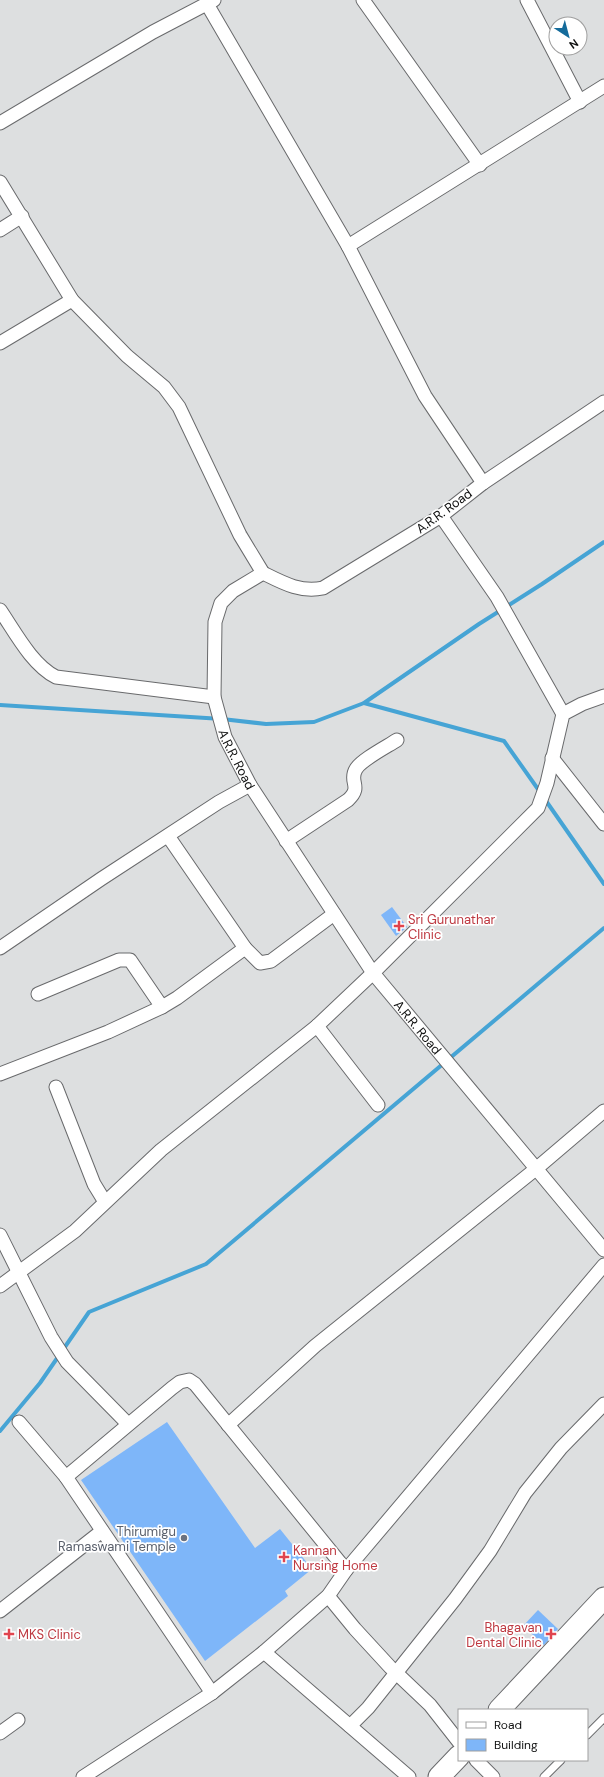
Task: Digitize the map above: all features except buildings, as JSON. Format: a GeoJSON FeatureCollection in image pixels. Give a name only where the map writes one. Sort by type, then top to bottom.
{"type":"FeatureCollection","features":[{"type":"Feature","properties":{"kind":"main road"},"geometry":{"type":"LineString","coordinates":[[500,1709],[604,1598]]}},
{"type":"Feature","properties":{"kind":"main road"},"geometry":{"type":"LineString","coordinates":[[440,1777],[458,1757]]}},
{"type":"Feature","properties":{"kind":"street"},"geometry":{"type":"LineString","coordinates":[[363,0],[480,165]]}},
{"type":"Feature","properties":{"kind":"street"},"geometry":{"type":"LineString","coordinates":[[527,0],[580,102]]}},
{"type":"Feature","properties":{"kind":"street"},"geometry":{"type":"LineString","coordinates":[[0,123],[153,32],[210,2],[348,246],[425,396],[483,482]]}},
{"type":"Feature","properties":{"kind":"street"},"geometry":{"type":"LineString","coordinates":[[348,246],[480,165],[604,86]]}},
{"type":"Feature","properties":{"kind":"street"},"geometry":{"type":"LineString","coordinates":[[0,182],[72,300],[127,356],[164,387],[179,407],[240,535],[264,574]]}},
{"type":"Feature","properties":{"kind":"street"},"geometry":{"type":"LineString","coordinates":[[0,230],[22,216]]}},
{"type":"Feature","properties":{"kind":"street"},"geometry":{"type":"LineString","coordinates":[[0,343],[72,300]]}},
{"type":"Feature","properties":{"kind":"street","name":"A.R.R. Road"},"geometry":{"type":"LineString","coordinates":[[604,402],[483,482],[441,516],[323,588],[312,591],[298,589],[264,574],[233,592],[221,603],[215,622],[216,702],[225,737],[250,785],[374,973],[455,1073],[537,1168],[604,1250]]}},
{"type":"Feature","properties":{"kind":"street"},"geometry":{"type":"LineString","coordinates":[[0,1286],[75,1231],[161,1150],[317,1026],[374,973],[538,808],[547,783],[563,714],[496,598],[441,516]]}},
{"type":"Feature","properties":{"kind":"street"},"geometry":{"type":"LineString","coordinates":[[0,610],[37,663],[45,672],[56,677],[216,702]]}},
{"type":"Feature","properties":{"kind":"street"},"geometry":{"type":"LineString","coordinates":[[563,714],[582,704],[604,696]]}},
{"type":"Feature","properties":{"kind":"street"},"geometry":{"type":"LineString","coordinates":[[286,841],[348,800],[354,794],[356,789],[353,779],[356,769],[361,764],[398,740]]}},
{"type":"Feature","properties":{"kind":"street"},"geometry":{"type":"LineString","coordinates":[[552,758],[604,824]]}},
{"type":"Feature","properties":{"kind":"street"},"geometry":{"type":"LineString","coordinates":[[0,948],[55,909],[219,802],[250,785]]}},
{"type":"Feature","properties":{"kind":"street"},"geometry":{"type":"LineString","coordinates":[[168,836],[245,948],[256,961],[260,963],[271,961],[334,914]]}},
{"type":"Feature","properties":{"kind":"street"},"geometry":{"type":"LineString","coordinates":[[0,1074],[108,1032],[162,1007],[178,998],[245,948]]}},
{"type":"Feature","properties":{"kind":"street"},"geometry":{"type":"LineString","coordinates":[[38,994],[119,960],[130,960],[162,1007]]}},
{"type":"Feature","properties":{"kind":"street"},"geometry":{"type":"LineString","coordinates":[[317,1026],[378,1105]]}},
{"type":"Feature","properties":{"kind":"street"},"geometry":{"type":"LineString","coordinates":[[56,1087],[94,1184],[105,1202]]}},
{"type":"Feature","properties":{"kind":"street"},"geometry":{"type":"LineString","coordinates":[[228,1425],[316,1346],[537,1168],[604,1111]]}},
{"type":"Feature","properties":{"kind":"street"},"geometry":{"type":"LineString","coordinates":[[0,1235],[51,1337],[68,1362],[128,1424]]}},
{"type":"Feature","properties":{"kind":"street"},"geometry":{"type":"LineString","coordinates":[[83,1777],[212,1694],[264,1652],[328,1596],[346,1570],[604,1265]]}},
{"type":"Feature","properties":{"kind":"street"},"geometry":{"type":"LineString","coordinates":[[66,1477],[172,1388],[180,1382],[189,1380],[195,1384],[346,1570]]}},
{"type":"Feature","properties":{"kind":"street"},"geometry":{"type":"LineString","coordinates":[[350,1726],[368,1708],[455,1599],[490,1551],[525,1494],[561,1448],[604,1404]]}},
{"type":"Feature","properties":{"kind":"street"},"geometry":{"type":"LineString","coordinates":[[19,1422],[66,1477],[212,1694]]}},
{"type":"Feature","properties":{"kind":"street"},"geometry":{"type":"LineString","coordinates":[[0,1611],[102,1531]]}},
{"type":"Feature","properties":{"kind":"street"},"geometry":{"type":"LineString","coordinates":[[328,1596],[355,1629],[396,1674],[430,1706],[458,1741]]}},
{"type":"Feature","properties":{"kind":"street"},"geometry":{"type":"LineString","coordinates":[[264,1652],[409,1777]]}},
{"type":"Feature","properties":{"kind":"street"},"geometry":{"type":"LineString","coordinates":[[0,1733],[18,1720]]}},
{"type":"Feature","properties":{"kind":"street"},"geometry":{"type":"LineString","coordinates":[[477,1761],[494,1777]]}},
{"type":"Feature","properties":{"kind":"lane"},"geometry":{"type":"LineString","coordinates":[[588,1733],[604,1718]]}},
{"type":"Feature","properties":{"kind":"lane"},"geometry":{"type":"LineString","coordinates":[[544,1777],[560,1761]]}},
{"type":"Feature","properties":{"kind":"waterway"},"geometry":{"type":"LineString","coordinates":[[0,705],[222,719],[266,724],[314,722],[364,703],[479,624],[604,542]]}},
{"type":"Feature","properties":{"kind":"waterway"},"geometry":{"type":"LineString","coordinates":[[364,703],[504,741],[540,792]]}},
{"type":"Feature","properties":{"kind":"waterway"},"geometry":{"type":"LineString","coordinates":[[544,798],[604,884]]}},
{"type":"Feature","properties":{"kind":"waterway"},"geometry":{"type":"LineString","coordinates":[[0,1431],[40,1383],[89,1312],[206,1264],[604,928]]}},
{"type":"Feature","properties":{"kind":"place","name":"Sri Gurunathar Clinic"},"geometry":{"type":"Point","coordinates":[399,926]}},
{"type":"Feature","properties":{"kind":"place","name":"Thirumigu Ramaswami Temple"},"geometry":{"type":"Point","coordinates":[184,1538]}},
{"type":"Feature","properties":{"kind":"place","name":"Kannan Nursing Home"},"geometry":{"type":"Point","coordinates":[284,1557]}},
{"type":"Feature","properties":{"kind":"place","name":"MKS Clinic"},"geometry":{"type":"Point","coordinates":[9,1634]}},
{"type":"Feature","properties":{"kind":"place","name":"Bhagavan Dental Clinic"},"geometry":{"type":"Point","coordinates":[551,1634]}}]}
